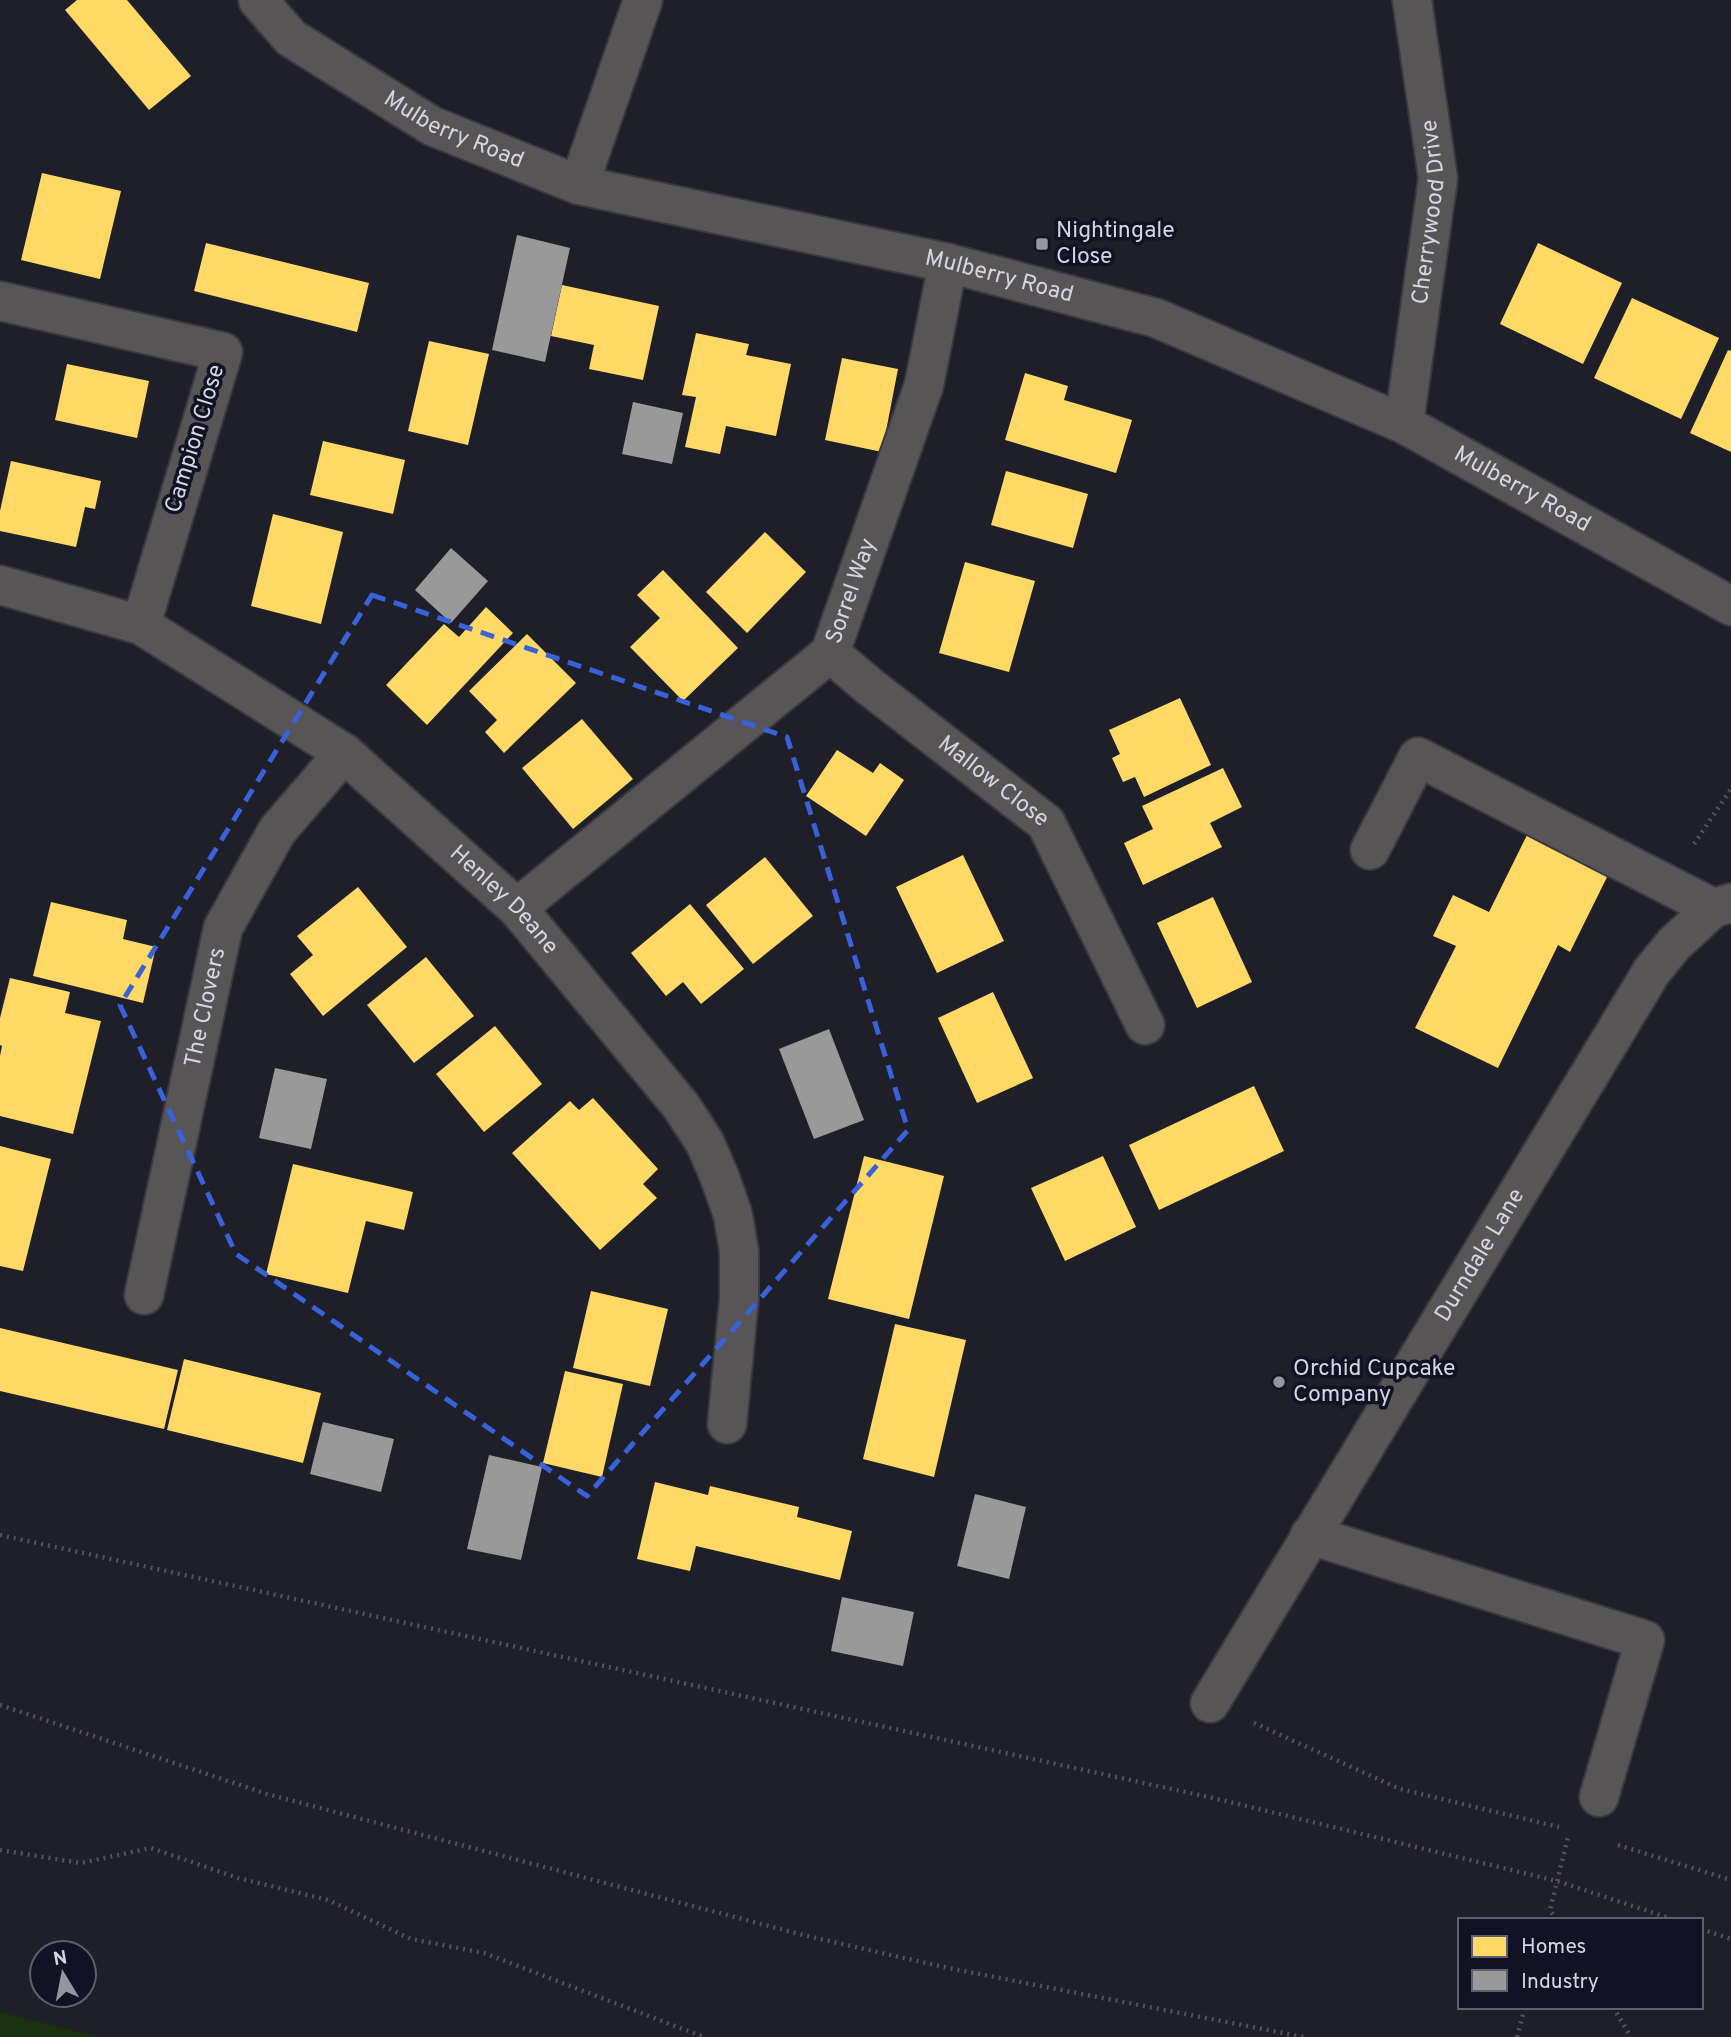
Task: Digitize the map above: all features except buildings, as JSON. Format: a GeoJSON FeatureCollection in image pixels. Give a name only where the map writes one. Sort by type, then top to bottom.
{"type":"FeatureCollection","features":[{"type":"Feature","properties":{"kind":"street","name":"Mulberry Road"},"geometry":{"type":"LineString","coordinates":[[258,0],[291,38],[432,126],[579,185],[948,263],[1156,318],[1404,424],[1731,606]]}},
{"type":"Feature","properties":{"kind":"street"},"geometry":{"type":"LineString","coordinates":[[579,185],[643,0]]}},
{"type":"Feature","properties":{"kind":"street","name":"Cherrywood Drive"},"geometry":{"type":"LineString","coordinates":[[1404,424],[1438,178],[1412,0]]}},
{"type":"Feature","properties":{"kind":"street","name":"Sorrel Way"},"geometry":{"type":"LineString","coordinates":[[518,909],[830,653],[923,385],[948,263]]}},
{"type":"Feature","properties":{"kind":"street","name":"Campion Close"},"geometry":{"type":"LineString","coordinates":[[0,301],[223,352],[141,625]]}},
{"type":"Feature","properties":{"kind":"street","name":"Henley Deane"},"geometry":{"type":"LineString","coordinates":[[0,585],[141,625],[344,753],[518,909],[681,1106],[705,1143],[720,1178],[733,1215],[739,1251],[739,1300],[727,1424]]}},
{"type":"Feature","properties":{"kind":"street","name":"Mallow Close"},"geometry":{"type":"LineString","coordinates":[[830,653],[1046,823],[1144,1025]]}},
{"type":"Feature","properties":{"kind":"street","name":"The Clovers"},"geometry":{"type":"LineString","coordinates":[[144,1294],[223,928],[277,831],[344,753]]}},
{"type":"Feature","properties":{"kind":"street"},"geometry":{"type":"LineString","coordinates":[[1370,850],[1418,757],[1667,884],[1722,906]]}},
{"type":"Feature","properties":{"kind":"street","name":"Durndale Lane"},"geometry":{"type":"LineString","coordinates":[[1210,1703],[1652,971],[1674,944],[1722,906]]}},
{"type":"Feature","properties":{"kind":"street"},"geometry":{"type":"LineString","coordinates":[[1310,1535],[1645,1640],[1599,1797]]}},
{"type":"Feature","properties":{"kind":"path"},"geometry":{"type":"LineString","coordinates":[[1667,884],[1731,789]]}},
{"type":"Feature","properties":{"kind":"path"},"geometry":{"type":"LineString","coordinates":[[0,1535],[1213,1798],[1558,1881],[1669,1918]]}},
{"type":"Feature","properties":{"kind":"path"},"geometry":{"type":"LineString","coordinates":[[1210,1703],[1400,1789],[1570,1830],[1548,1918]]}},
{"type":"Feature","properties":{"kind":"path"},"geometry":{"type":"LineString","coordinates":[[0,1704],[267,1794],[807,1936],[961,1971],[1304,2037]]}},
{"type":"Feature","properties":{"kind":"path"},"geometry":{"type":"LineString","coordinates":[[1607,1841],[1731,1880]]}},
{"type":"Feature","properties":{"kind":"path"},"geometry":{"type":"LineString","coordinates":[[0,1850],[81,1863],[151,1848],[238,1878],[328,1900],[411,1939],[484,1953],[704,2037]]}},
{"type":"Feature","properties":{"kind":"path"},"geometry":{"type":"LineString","coordinates":[[1550,1910],[1556,1918]]}},
{"type":"Feature","properties":{"kind":"path"},"geometry":{"type":"LineString","coordinates":[[1703,1930],[1731,1939]]}},
{"type":"Feature","properties":{"kind":"path"},"geometry":{"type":"LineString","coordinates":[[1517,2037],[1524,2009]]}},
{"type":"Feature","properties":{"kind":"path"},"geometry":{"type":"LineString","coordinates":[[1613,2009],[1632,2037]]}},
{"type":"Feature","properties":{"kind":"highlighted area"},"geometry":{"type":"Polygon","coordinates":[[[372,595],[787,737],[908,1130],[587,1496],[236,1254],[120,1005],[372,595]]]}},
{"type":"Feature","properties":{"kind":"green space"},"geometry":{"type":"Polygon","coordinates":[[[0,2012],[98,2037],[0,2037],[0,2012]]]}},
{"type":"Feature","properties":{"kind":"place","name":"Nightingale Close"},"geometry":{"type":"Point","coordinates":[1042,244]}},
{"type":"Feature","properties":{"kind":"place","name":"Orchid Cupcake Company"},"geometry":{"type":"Point","coordinates":[1279,1382]}}]}
